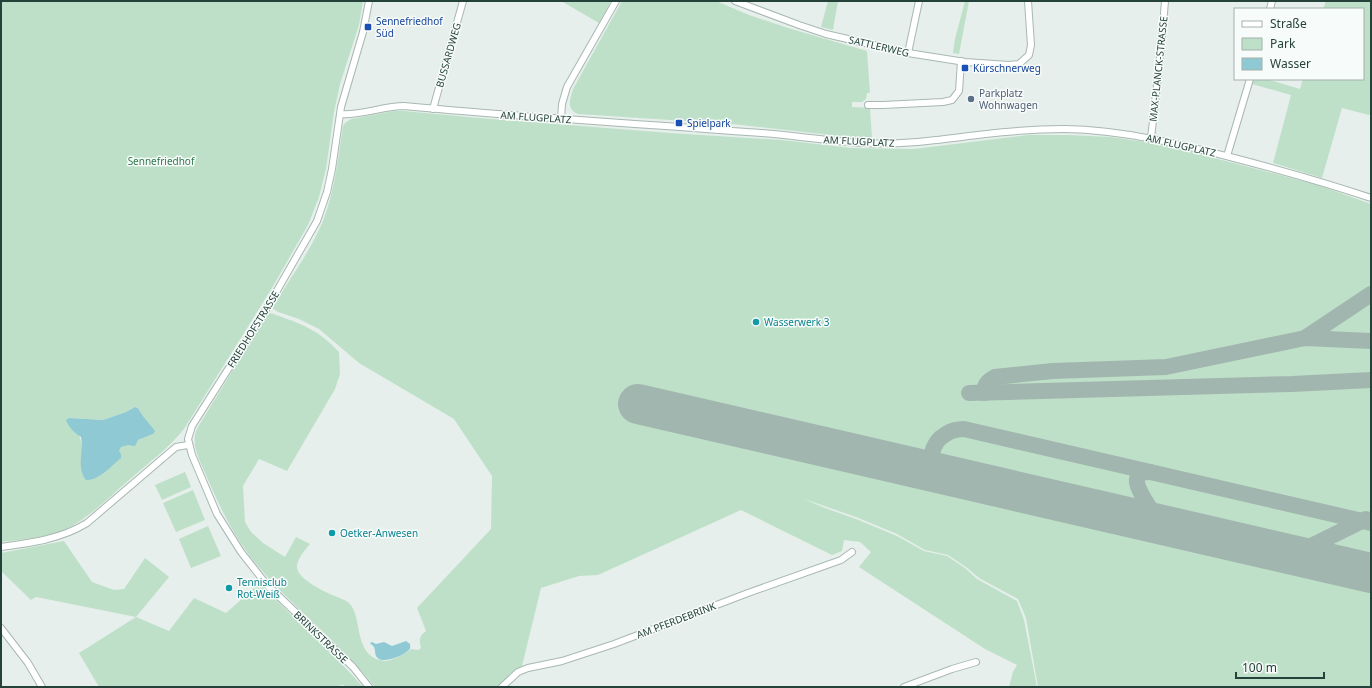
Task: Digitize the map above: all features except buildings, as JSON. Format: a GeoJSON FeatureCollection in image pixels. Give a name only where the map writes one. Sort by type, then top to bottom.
{"type":"FeatureCollection","features":[{"type":"Feature","properties":{"kind":"street","name":"FRIEDHOFSTRASSE"},"geometry":{"type":"LineString","coordinates":[[188,444],[192,426],[267,308],[317,221],[327,192],[340,114],[347,83],[363,32],[369,1]]}},
{"type":"Feature","properties":{"kind":"street","name":"BUSSARDWEG"},"geometry":{"type":"LineString","coordinates":[[433,109],[463,1]]}},
{"type":"Feature","properties":{"kind":"street"},"geometry":{"type":"LineString","coordinates":[[561,119],[562,104],[568,87],[616,1]]}},
{"type":"Feature","properties":{"kind":"street","name":"SATTLERWEG"},"geometry":{"type":"LineString","coordinates":[[735,1],[748,3],[821,32],[908,53],[961,61],[1009,65],[1019,64],[1026,59],[1031,50],[1028,1]]}},
{"type":"Feature","properties":{"kind":"street"},"geometry":{"type":"LineString","coordinates":[[908,53],[918,1]]}},
{"type":"Feature","properties":{"kind":"street","name":"MAX-PLANCK-STRASSE"},"geometry":{"type":"LineString","coordinates":[[1151,138],[1162,42],[1164,1]]}},
{"type":"Feature","properties":{"kind":"street"},"geometry":{"type":"LineString","coordinates":[[868,105],[943,102],[952,100],[958,91],[961,61]]}},
{"type":"Feature","properties":{"kind":"street"},"geometry":{"type":"LineString","coordinates":[[1228,156],[1250,80]]}},
{"type":"Feature","properties":{"kind":"street","name":"AM FLUGPLATZ"},"geometry":{"type":"LineString","coordinates":[[340,114],[350,114],[395,106],[762,133],[866,143],[916,142],[1006,132],[1058,130],[1098,131],[1151,138],[1228,156],[1305,177],[1371,198]]}},
{"type":"Feature","properties":{"kind":"street"},"geometry":{"type":"LineString","coordinates":[[1,547],[59,536],[77,529],[176,447],[188,444]]}},
{"type":"Feature","properties":{"kind":"street","name":"BRINKSTRASSE"},"geometry":{"type":"LineString","coordinates":[[188,444],[217,514],[248,562],[268,585],[353,668],[370,687]]}},
{"type":"Feature","properties":{"kind":"street","name":"AM PFERDEBRINK"},"geometry":{"type":"LineString","coordinates":[[502,687],[518,672],[562,661],[614,644],[748,593],[836,562],[845,558],[852,552]]}},
{"type":"Feature","properties":{"kind":"street"},"geometry":{"type":"LineString","coordinates":[[1,628],[24,658],[42,687]]}},
{"type":"Feature","properties":{"kind":"street"},"geometry":{"type":"LineString","coordinates":[[904,687],[952,669],[976,662]]}},
{"type":"Feature","properties":{"kind":"green space","name":"Sennefriedhof"},"geometry":{"type":"Polygon","coordinates":[[[1,1],[363,1],[359,25],[340,84],[334,112],[326,169],[319,197],[308,225],[272,288],[184,429],[157,456],[98,508],[73,525],[50,535],[1,542],[1,1]],[[135,407],[126,412],[103,420],[69,418],[80,438],[82,453],[119,451],[121,447],[153,434],[150,426],[138,408],[135,407]]]}},
{"type":"Feature","properties":{"kind":"green space"},"geometry":{"type":"Polygon","coordinates":[[[561,1],[611,1],[599,23],[561,1]]]}},
{"type":"Feature","properties":{"kind":"green space"},"geometry":{"type":"Polygon","coordinates":[[[622,1],[716,1],[749,15],[788,28],[867,51],[870,93],[867,93],[866,99],[862,102],[852,102],[852,107],[870,108],[872,138],[839,136],[732,124],[578,114],[574,112],[570,107],[573,89],[622,1]]]}},
{"type":"Feature","properties":{"kind":"green space"},"geometry":{"type":"Polygon","coordinates":[[[828,1],[838,1],[833,30],[821,27],[828,1]]]}},
{"type":"Feature","properties":{"kind":"green space"},"geometry":{"type":"Polygon","coordinates":[[[965,1],[969,1],[959,54],[953,53],[955,39],[965,1]]]}},
{"type":"Feature","properties":{"kind":"green space"},"geometry":{"type":"Polygon","coordinates":[[[1326,1],[1371,1],[1371,113],[1369,115],[1342,108],[1322,178],[1273,163],[1291,95],[1252,84],[1253,80],[1270,80],[1300,89],[1303,80],[1364,80],[1364,8],[1323,8],[1326,1]]]}},
{"type":"Feature","properties":{"kind":"green space"},"geometry":{"type":"Polygon","coordinates":[[[394,111],[670,133],[782,140],[852,148],[914,149],[1028,135],[1110,137],[1153,143],[1191,152],[1318,185],[1371,204],[1371,687],[1038,687],[1026,618],[1018,599],[979,578],[948,555],[925,550],[897,534],[856,517],[804,499],[897,536],[924,551],[947,556],[965,568],[977,579],[1017,601],[1024,620],[1037,687],[1009,687],[1013,672],[1017,665],[985,649],[859,567],[871,552],[860,542],[844,540],[842,551],[832,555],[741,510],[598,575],[579,576],[541,588],[522,666],[498,687],[375,687],[344,653],[279,589],[242,546],[215,496],[198,457],[195,439],[198,427],[268,312],[289,319],[314,331],[331,344],[339,352],[340,374],[335,389],[287,471],[259,459],[243,486],[245,522],[251,532],[263,543],[285,557],[296,537],[310,544],[301,555],[298,562],[297,568],[299,572],[302,577],[313,585],[349,603],[356,615],[364,648],[369,654],[376,659],[387,661],[403,655],[411,649],[418,650],[421,648],[420,638],[426,631],[417,608],[491,529],[492,476],[454,419],[359,363],[319,329],[299,319],[278,312],[272,308],[306,255],[323,221],[333,186],[343,126],[351,119],[394,111]]]}},
{"type":"Feature","properties":{"kind":"green space"},"geometry":{"type":"Polygon","coordinates":[[[185,472],[191,487],[162,500],[155,485],[185,472]]]}},
{"type":"Feature","properties":{"kind":"green space"},"geometry":{"type":"Polygon","coordinates":[[[193,490],[205,520],[176,532],[163,503],[193,490]]]}},
{"type":"Feature","properties":{"kind":"green space"},"geometry":{"type":"Polygon","coordinates":[[[208,526],[221,556],[191,568],[179,539],[208,526]]]}},
{"type":"Feature","properties":{"kind":"green space"},"geometry":{"type":"Polygon","coordinates":[[[64,541],[92,582],[114,590],[124,589],[145,558],[169,577],[136,617],[36,597],[31,600],[1,571],[1,553],[64,541]]]}},
{"type":"Feature","properties":{"kind":"green space"},"geometry":{"type":"Polygon","coordinates":[[[260,583],[351,673],[363,687],[346,687],[343,685],[333,687],[99,687],[79,653],[136,617],[169,631],[194,598],[226,613],[260,583]]]}},
{"type":"Feature","properties":{"kind":"water"},"geometry":{"type":"Polygon","coordinates":[[[135,407],[138,408],[155,431],[153,434],[138,440],[135,446],[128,445],[121,447],[119,451],[121,458],[96,478],[86,480],[81,470],[81,437],[72,430],[66,420],[69,418],[103,420],[126,412],[135,407]]]}},
{"type":"Feature","properties":{"kind":"water"},"geometry":{"type":"Polygon","coordinates":[[[406,641],[410,644],[410,648],[407,652],[386,660],[377,658],[374,647],[370,643],[372,642],[376,644],[384,642],[392,646],[406,641]]]}},
{"type":"Feature","properties":{"kind":"taxiway"},"geometry":{"type":"LineString","coordinates":[[1305,338],[1371,294]]}},
{"type":"Feature","properties":{"kind":"taxiway"},"geometry":{"type":"LineString","coordinates":[[984,393],[987,383],[995,377],[1053,371],[1166,367],[1305,338],[1371,341]]}},
{"type":"Feature","properties":{"kind":"taxiway"},"geometry":{"type":"LineString","coordinates":[[969,393],[1292,384],[1371,380]]}},
{"type":"Feature","properties":{"kind":"taxiway"},"geometry":{"type":"LineString","coordinates":[[940,473],[935,469],[933,464],[932,453],[934,447],[946,434],[955,430],[964,429],[1371,523]]}},
{"type":"Feature","properties":{"kind":"taxiway"},"geometry":{"type":"LineString","coordinates":[[1150,472],[1139,475],[1137,479],[1139,488],[1156,518],[1173,527]]}},
{"type":"Feature","properties":{"kind":"taxiway"},"geometry":{"type":"LineString","coordinates":[[1283,552],[1293,553],[1301,551],[1366,519]]}},
{"type":"Feature","properties":{"kind":"taxiway"},"geometry":{"type":"LineString","coordinates":[[1325,540],[1320,545],[1319,554],[1324,560],[1332,564]]}},
{"type":"Feature","properties":{"kind":"runway"},"geometry":{"type":"LineString","coordinates":[[638,404],[1371,573]]}},
{"type":"Feature","properties":{"kind":"place","name":"Sennefriedhof Süd"},"geometry":{"type":"Point","coordinates":[368,27]}},
{"type":"Feature","properties":{"kind":"place","name":"Kürschnerweg"},"geometry":{"type":"Point","coordinates":[965,68]}},
{"type":"Feature","properties":{"kind":"place","name":"Parkplatz Wohnwagen"},"geometry":{"type":"Point","coordinates":[971,99]}},
{"type":"Feature","properties":{"kind":"place","name":"Spielpark"},"geometry":{"type":"Point","coordinates":[679,123]}},
{"type":"Feature","properties":{"kind":"place","name":"Wasserwerk 3"},"geometry":{"type":"Point","coordinates":[756,322]}},
{"type":"Feature","properties":{"kind":"place","name":"Oetker-Anwesen"},"geometry":{"type":"Point","coordinates":[332,533]}},
{"type":"Feature","properties":{"kind":"place","name":"Tennisclub Rot-Weiß"},"geometry":{"type":"Point","coordinates":[229,588]}}]}
